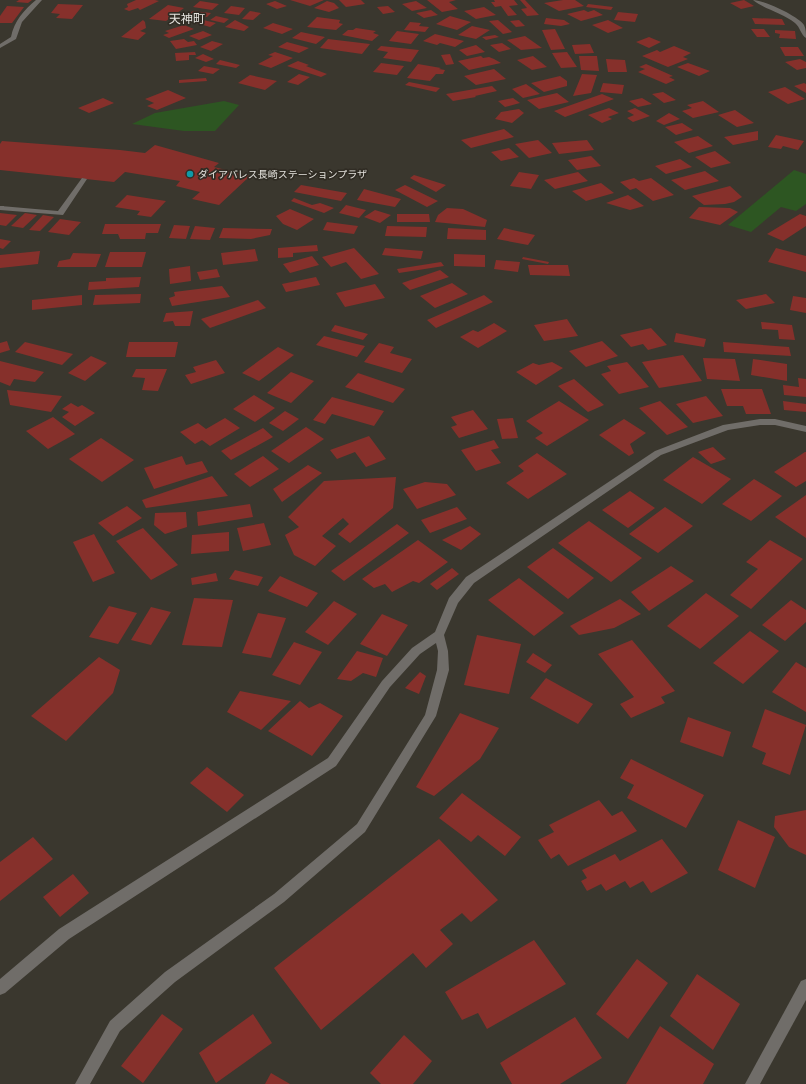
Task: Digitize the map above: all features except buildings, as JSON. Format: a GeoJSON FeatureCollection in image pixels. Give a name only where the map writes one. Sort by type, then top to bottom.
{"type":"FeatureCollection","features":[{"type":"Feature","properties":{"kind":"street"},"geometry":{"type":"LineString","coordinates":[[0,46],[14,38],[18,23],[29,9],[39,0]]}},
{"type":"Feature","properties":{"kind":"street"},"geometry":{"type":"LineString","coordinates":[[756,0],[794,19],[801,26],[806,36]]}},
{"type":"Feature","properties":{"kind":"street"},"geometry":{"type":"LineString","coordinates":[[1,208],[60,212],[84,179]]}},
{"type":"Feature","properties":{"kind":"street"},"geometry":{"type":"LineString","coordinates":[[0,988],[64,934],[332,762],[386,684],[416,651],[439,635],[453,601],[470,580],[658,453],[726,427],[760,422],[775,422],[806,429]]}},
{"type":"Feature","properties":{"kind":"street"},"geometry":{"type":"LineString","coordinates":[[82,1084],[115,1026],[170,977],[279,898],[361,828],[430,716],[443,670],[443,651],[439,635]]}},
{"type":"Feature","properties":{"kind":"street"},"geometry":{"type":"LineString","coordinates":[[752,1084],[806,986]]}},
{"type":"Feature","properties":{"kind":"green space"},"geometry":{"type":"Polygon","coordinates":[[[224,101],[239,105],[215,131],[184,131],[132,124],[155,113],[224,101]]]}},
{"type":"Feature","properties":{"kind":"green space"},"geometry":{"type":"Polygon","coordinates":[[[794,170],[806,174],[806,204],[796,211],[781,207],[751,232],[728,225],[794,170]]]}},
{"type":"Feature","properties":{"kind":"place","name":"ダイアパレス長崎ステーションプラザ"},"geometry":{"type":"Point","coordinates":[190,174]}},
{"type":"Feature","properties":{"kind":"district","name":"天神町"},"geometry":{"type":"Point","coordinates":[187,19]}}]}
